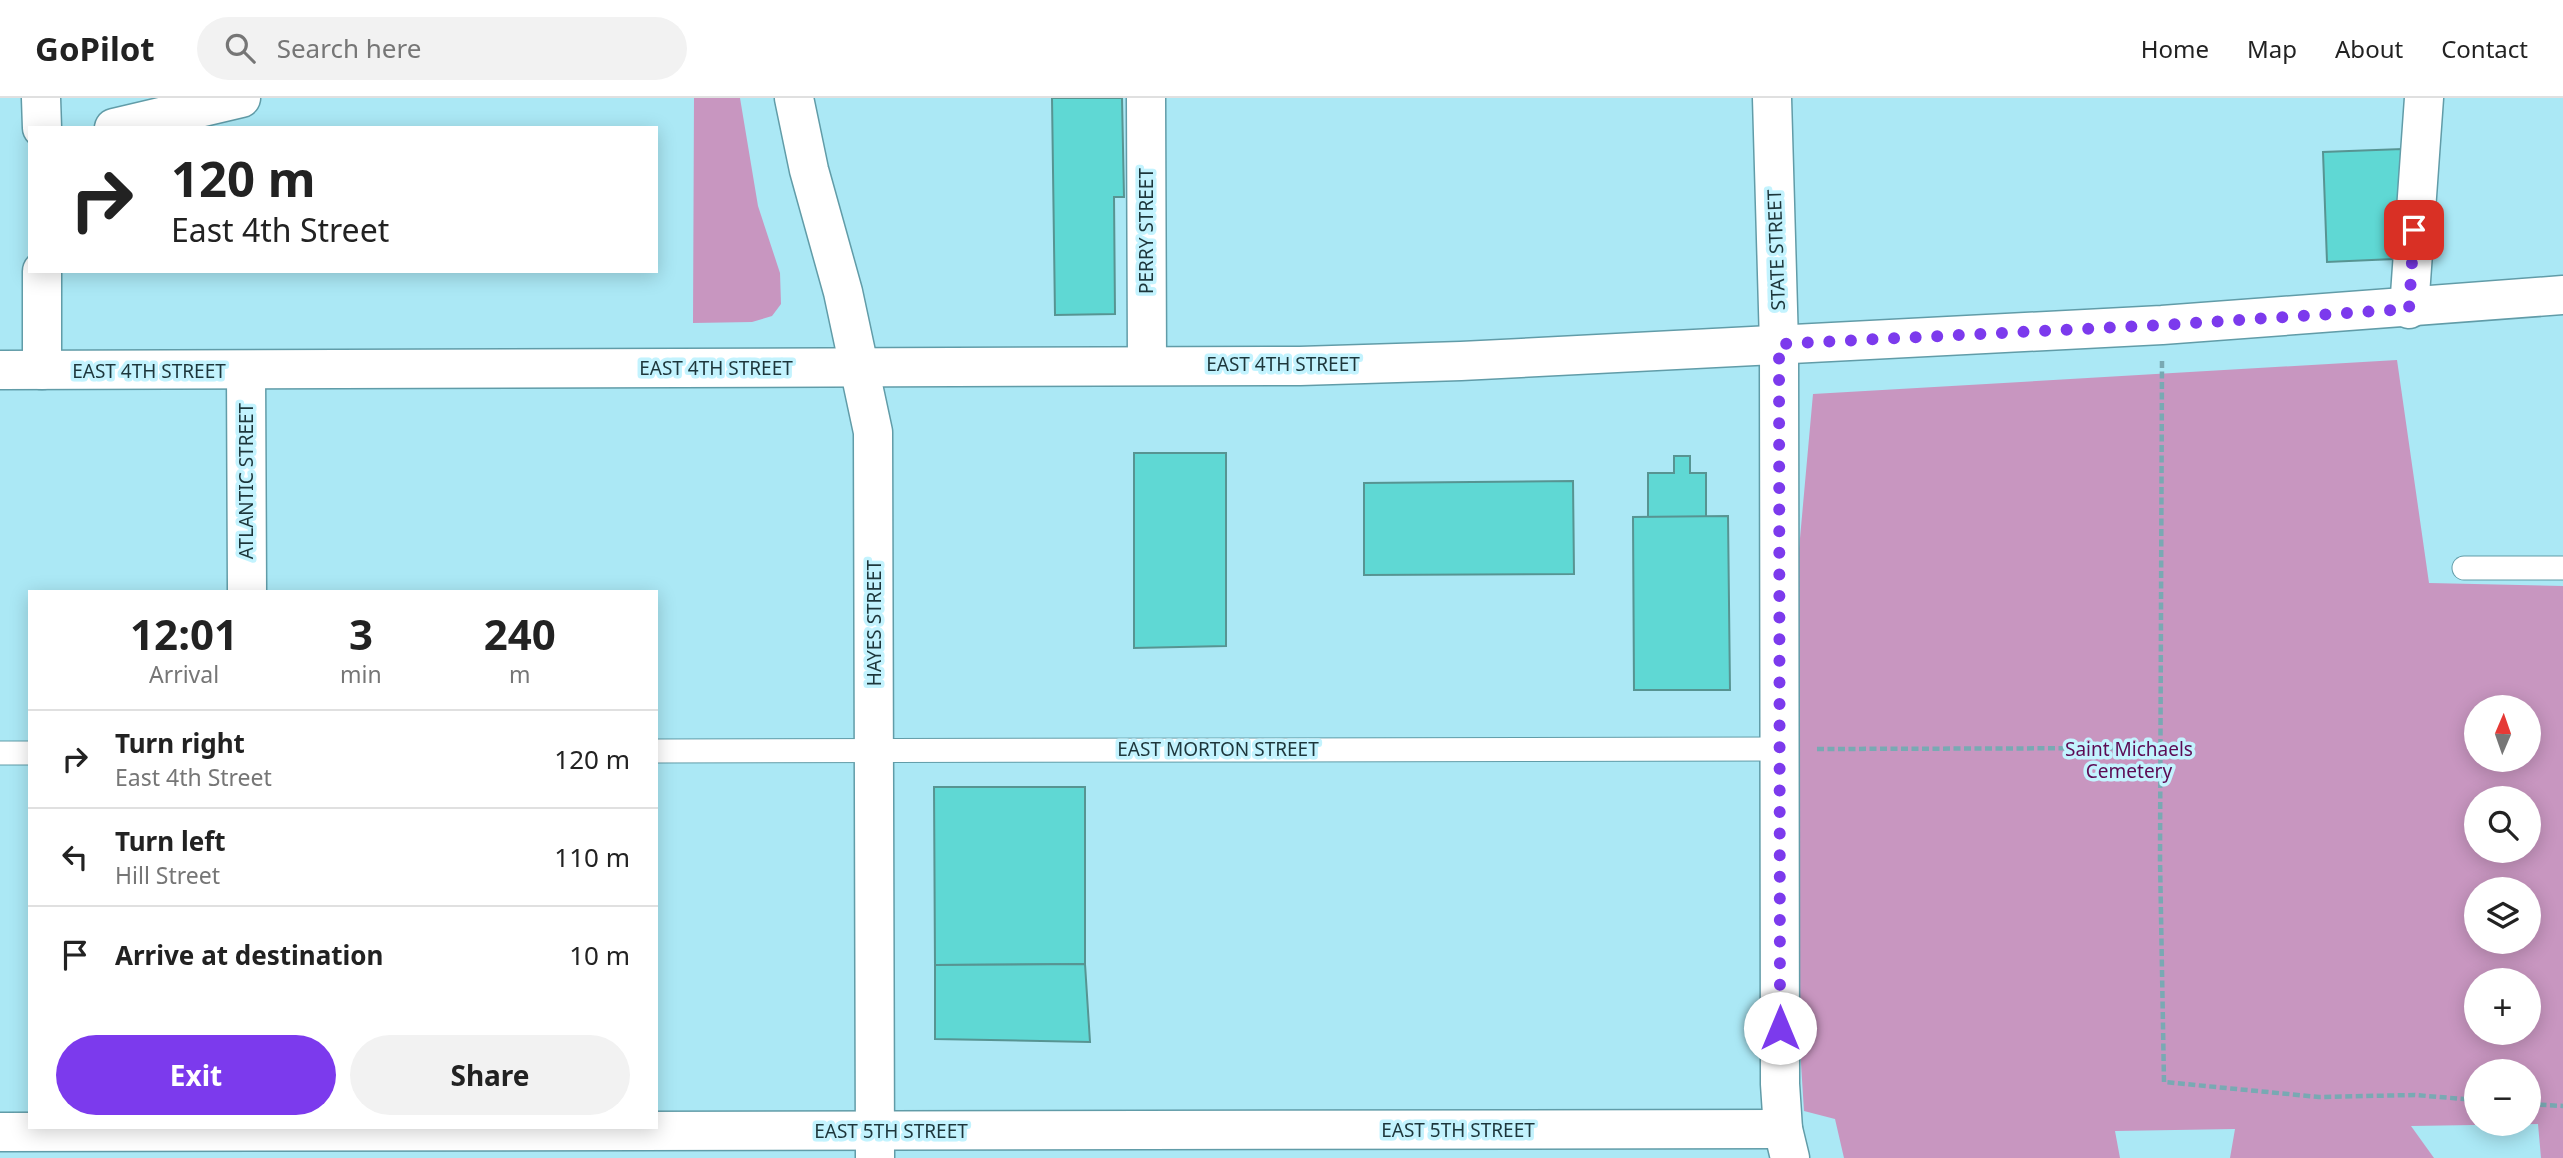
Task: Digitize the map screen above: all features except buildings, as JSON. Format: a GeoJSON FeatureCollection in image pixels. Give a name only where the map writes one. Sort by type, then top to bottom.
{"type":"FeatureCollection","features":[{"type":"Feature","properties":{"kind":"street"},"geometry":{"type":"LineString","coordinates":[[41,98],[41,126]]}},
{"type":"Feature","properties":{"kind":"street"},"geometry":{"type":"LineString","coordinates":[[122,126],[241,98]]}},
{"type":"Feature","properties":{"kind":"street","name":"HAYES STREET"},"geometry":{"type":"LineString","coordinates":[[794,98],[873,432],[875,1144]]}},
{"type":"Feature","properties":{"kind":"street","name":"PERRY STREET"},"geometry":{"type":"LineString","coordinates":[[1146,98],[1147,365]]}},
{"type":"Feature","properties":{"kind":"street","name":"STATE STREET"},"geometry":{"type":"LineString","coordinates":[[1772,98],[1779,344],[1780,1084],[1786,1143]]}},
{"type":"Feature","properties":{"kind":"street"},"geometry":{"type":"LineString","coordinates":[[2409,309],[2424,98]]}},
{"type":"Feature","properties":{"kind":"street"},"geometry":{"type":"LineString","coordinates":[[42,273],[43,370]]}},
{"type":"Feature","properties":{"kind":"street","name":"EAST 4TH STREET"},"geometry":{"type":"LineString","coordinates":[[0,370],[1300,366],[1461,361],[2162,325],[2409,309],[2563,295]]}},
{"type":"Feature","properties":{"kind":"street","name":"ATLANTIC STREET"},"geometry":{"type":"LineString","coordinates":[[246,371],[247,590]]}},
{"type":"Feature","properties":{"kind":"street","name":"EAST 5TH STREET"},"geometry":{"type":"LineString","coordinates":[[0,1132],[248,1139],[875,1144],[1786,1143]]}},
{"type":"Feature","properties":{"kind":"lane"},"geometry":{"type":"LineString","coordinates":[[2464,568],[2563,568]]}},
{"type":"Feature","properties":{"kind":"lane","name":"EAST MORTON STREET"},"geometry":{"type":"LineString","coordinates":[[658,751],[1781,749]]}},
{"type":"Feature","properties":{"kind":"lane"},"geometry":{"type":"LineString","coordinates":[[0,753],[28,753]]}},
{"type":"Feature","properties":{"kind":"path"},"geometry":{"type":"LineString","coordinates":[[2162,325],[2164,1082],[2319,1097],[2415,1095],[2464,1099]]}},
{"type":"Feature","properties":{"kind":"path"},"geometry":{"type":"LineString","coordinates":[[1781,749],[2162,748]]}},
{"type":"Feature","properties":{"kind":"path"},"geometry":{"type":"LineString","coordinates":[[2541,1105],[2563,1106]]}},
{"type":"Feature","properties":{"kind":"green space"},"geometry":{"type":"Polygon","coordinates":[[[694,98],[740,98],[758,206],[780,273],[781,304],[772,316],[752,322],[693,323],[694,98]]]}},
{"type":"Feature","properties":{"kind":"green space","name":"Saint Michaels Cemetery"},"geometry":{"type":"Polygon","coordinates":[[[2397,360],[2429,583],[2563,586],[2563,1158],[2541,1158],[2541,1059],[2464,1059],[2464,1125],[2411,1126],[2434,1158],[2230,1158],[2235,1129],[2115,1131],[2120,1158],[1844,1158],[1835,1119],[1804,1111],[1781,749],[1813,394],[2397,360]]]}},
{"type":"Feature","properties":{"kind":"route"},"geometry":{"type":"LineString","coordinates":[[1780,1028],[1779,344],[2162,325],[2409,309],[2414,230]]}}]}
